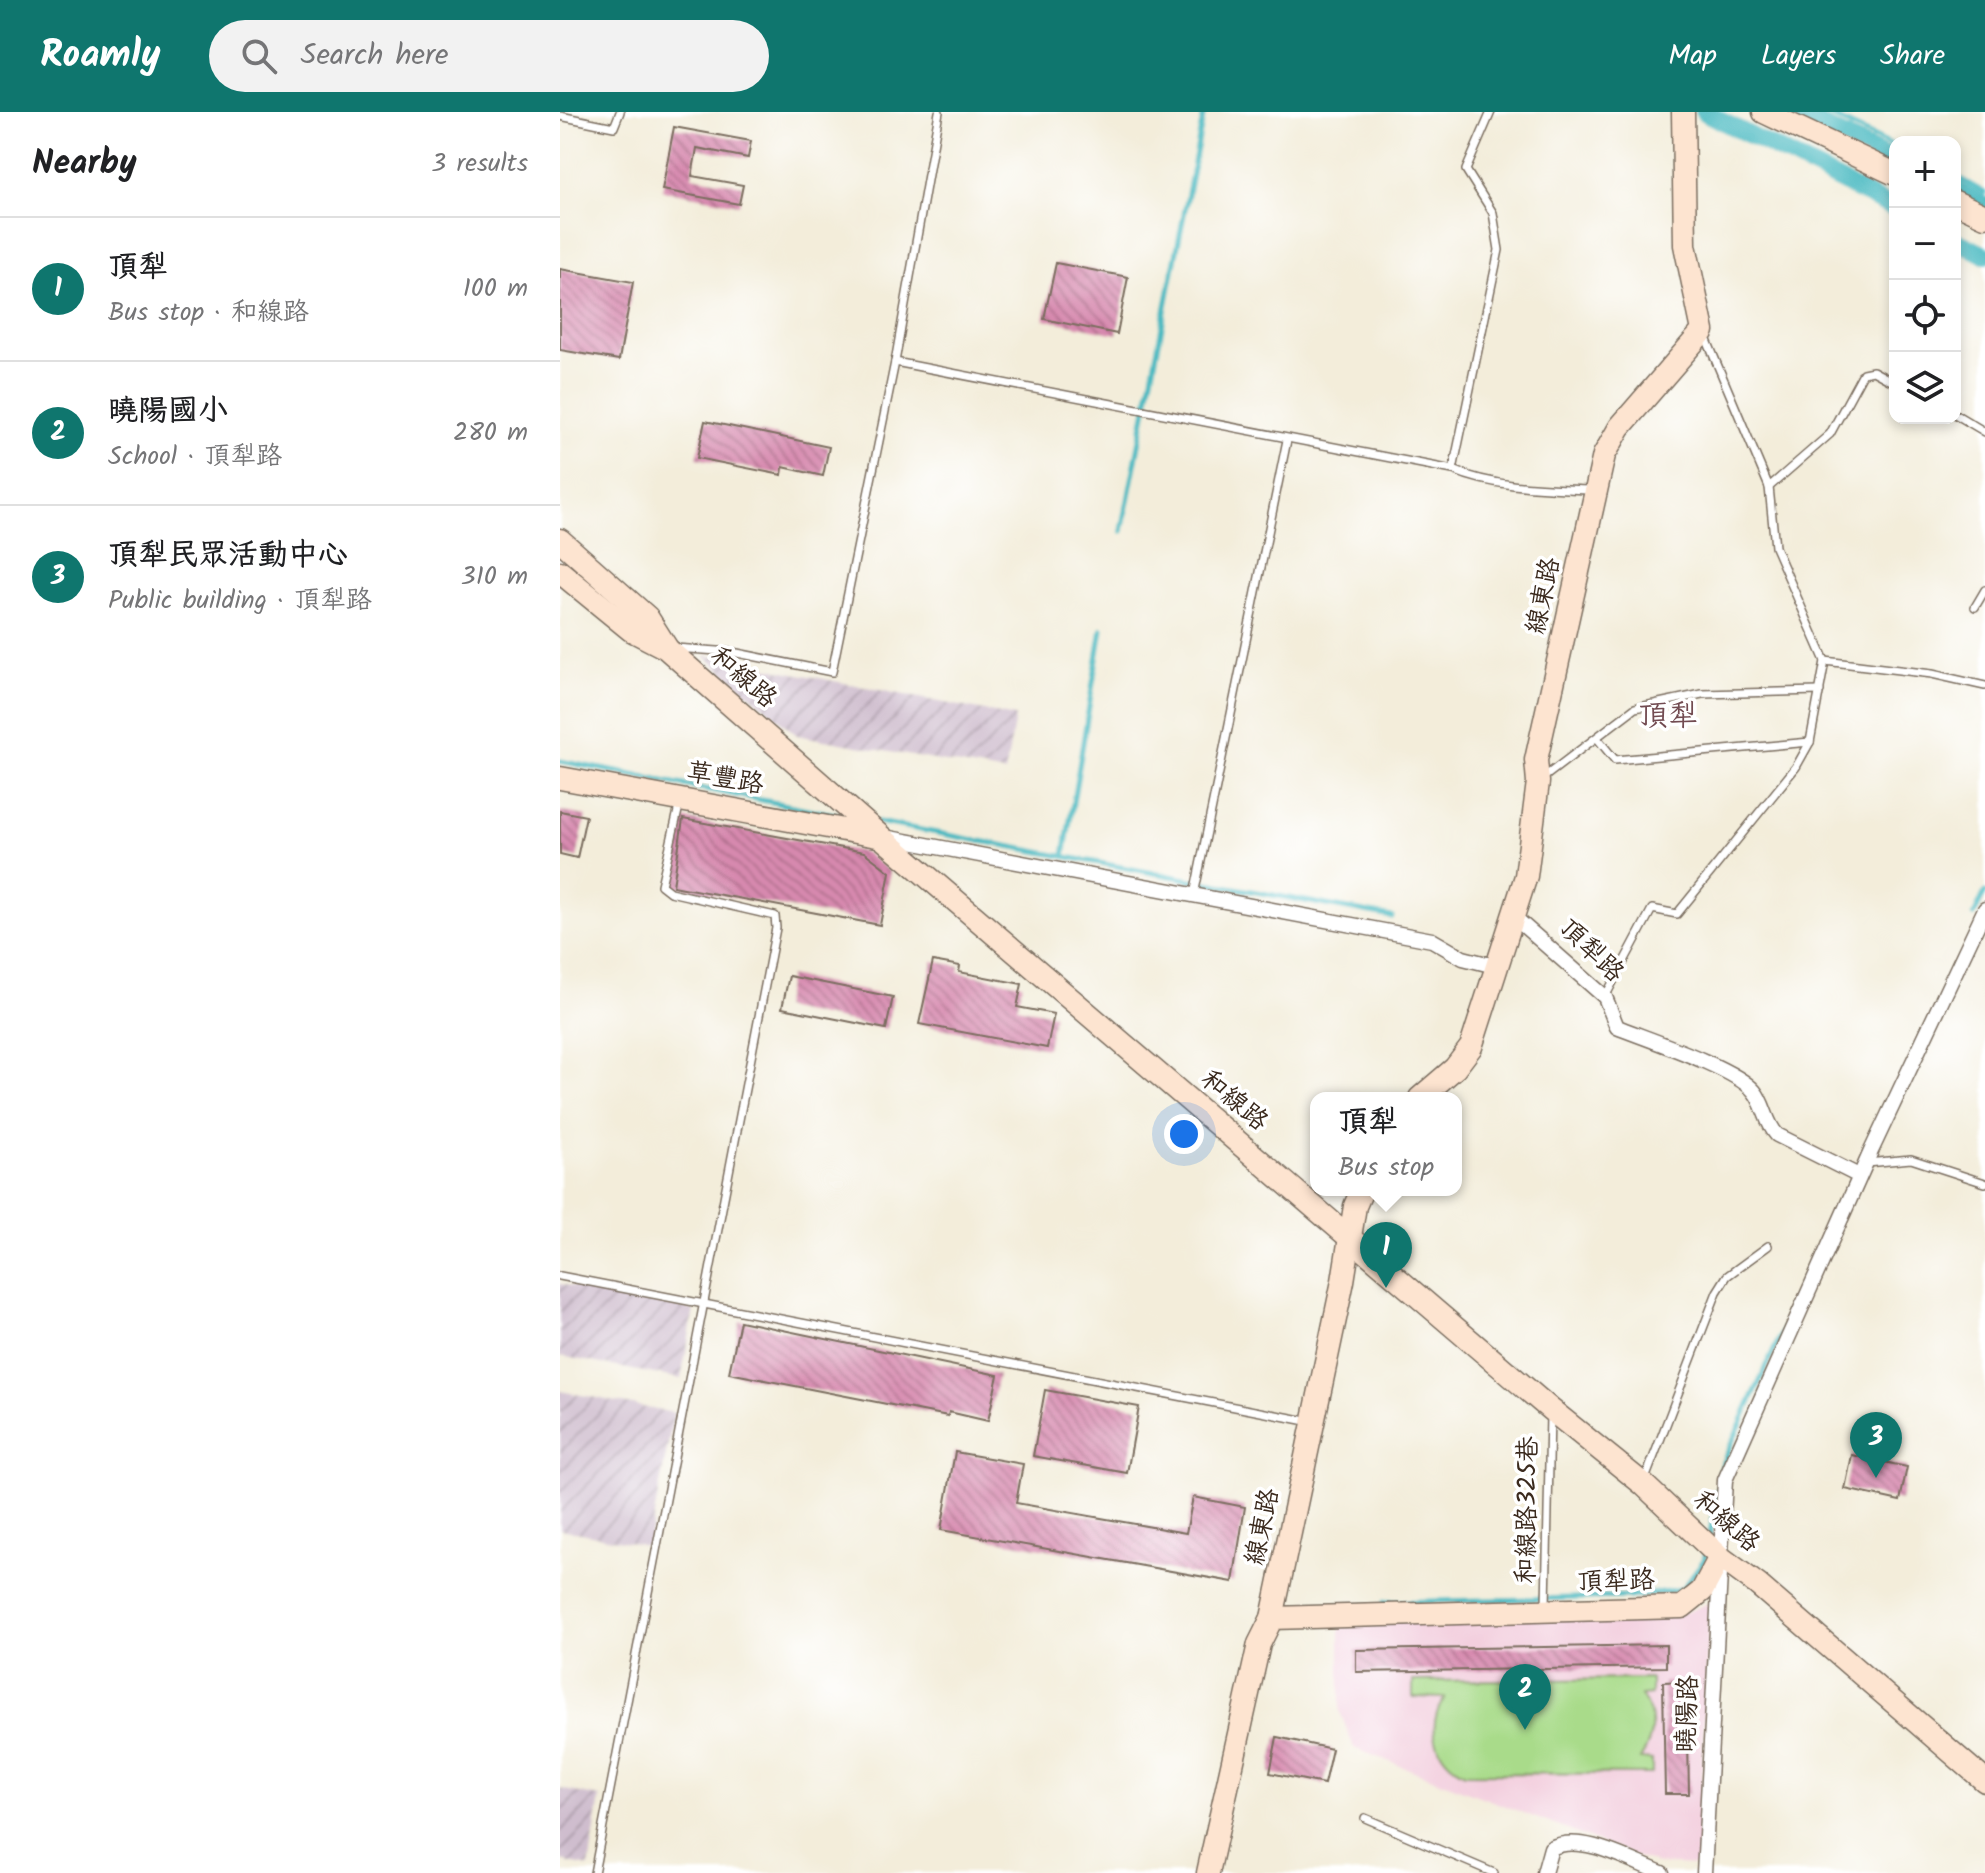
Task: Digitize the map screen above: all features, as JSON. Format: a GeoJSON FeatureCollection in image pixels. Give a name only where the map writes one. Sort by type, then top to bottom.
{"type":"FeatureCollection","features":[{"type":"Feature","properties":{"kind":"street"},"geometry":{"type":"LineString","coordinates":[[1683,112],[1685,245],[1703,331]]}},
{"type":"Feature","properties":{"kind":"street"},"geometry":{"type":"LineString","coordinates":[[1764,112],[1889,171]]}},
{"type":"Feature","properties":{"kind":"street"},"geometry":{"type":"LineString","coordinates":[[1961,205],[1985,216]]}},
{"type":"Feature","properties":{"kind":"street","name":"線東路"},"geometry":{"type":"LineString","coordinates":[[1427,1092],[1455,1068],[1471,1047],[1526,876],[1538,782],[1536,760],[1604,455],[1620,427],[1703,331]]}},
{"type":"Feature","properties":{"kind":"street","name":"和線路"},"geometry":{"type":"LineString","coordinates":[[560,540],[647,617],[666,648]]}},
{"type":"Feature","properties":{"kind":"street","name":"和線路"},"geometry":{"type":"LineString","coordinates":[[560,572],[631,630],[666,648],[880,836],[1550,1409],[1643,1484],[1720,1557],[1758,1585],[1985,1781]]}},
{"type":"Feature","properties":{"kind":"street","name":"草豐路"},"geometry":{"type":"LineString","coordinates":[[560,778],[880,836]]}},
{"type":"Feature","properties":{"kind":"street"},"geometry":{"type":"LineString","coordinates":[[880,836],[1432,940],[1463,958],[1499,967]]}},
{"type":"Feature","properties":{"kind":"street","name":"頂犁路"},"geometry":{"type":"LineString","coordinates":[[1272,1618],[1682,1607],[1702,1591],[1720,1557],[1725,1480],[1862,1170],[1985,909]]}},
{"type":"Feature","properties":{"kind":"street","name":"頂犁路"},"geometry":{"type":"LineString","coordinates":[[1514,917],[1605,997],[1617,1027],[1705,1063],[1752,1088],[1768,1125],[1777,1135],[1862,1170]]}},
{"type":"Feature","properties":{"kind":"street","name":"線東路"},"geometry":{"type":"LineString","coordinates":[[1208,1873],[1259,1644],[1272,1618],[1360,1196]]}},
{"type":"Feature","properties":{"kind":"street","name":"曉陽路"},"geometry":{"type":"LineString","coordinates":[[1704,1873],[1720,1557]]}},
{"type":"Feature","properties":{"kind":"street"},"geometry":{"type":"LineString","coordinates":[[1544,1873],[1551,1848],[1562,1843],[1577,1843],[1662,1873]]}},
{"type":"Feature","properties":{"kind":"lane"},"geometry":{"type":"LineString","coordinates":[[560,116],[614,127],[620,112]]}},
{"type":"Feature","properties":{"kind":"lane"},"geometry":{"type":"LineString","coordinates":[[666,648],[732,652],[832,672],[895,362],[939,112]]}},
{"type":"Feature","properties":{"kind":"lane"},"geometry":{"type":"LineString","coordinates":[[1453,470],[1499,250],[1493,213],[1470,182],[1466,170],[1491,112]]}},
{"type":"Feature","properties":{"kind":"lane"},"geometry":{"type":"LineString","coordinates":[[1605,997],[1652,909],[1677,914],[1796,767],[1810,742],[1825,661],[1775,547],[1769,487],[1703,331]]}},
{"type":"Feature","properties":{"kind":"lane"},"geometry":{"type":"LineString","coordinates":[[895,362],[1453,470],[1471,477],[1595,490]]}},
{"type":"Feature","properties":{"kind":"lane"},"geometry":{"type":"LineString","coordinates":[[1769,487],[1830,434],[1863,373],[1873,371],[1889,380]]}},
{"type":"Feature","properties":{"kind":"lane"},"geometry":{"type":"LineString","coordinates":[[1961,418],[1985,432]]}},
{"type":"Feature","properties":{"kind":"lane"},"geometry":{"type":"LineString","coordinates":[[1194,897],[1287,440]]}},
{"type":"Feature","properties":{"kind":"lane"},"geometry":{"type":"LineString","coordinates":[[1975,607],[1985,590]]}},
{"type":"Feature","properties":{"kind":"lane"},"geometry":{"type":"LineString","coordinates":[[1825,661],[1932,674],[1985,686]]}},
{"type":"Feature","properties":{"kind":"lane"},"geometry":{"type":"LineString","coordinates":[[1538,782],[1635,708],[1702,694],[1820,691]]}},
{"type":"Feature","properties":{"kind":"lane"},"geometry":{"type":"LineString","coordinates":[[1597,738],[1615,760],[1810,742]]}},
{"type":"Feature","properties":{"kind":"lane"},"geometry":{"type":"LineString","coordinates":[[594,1873],[776,928],[775,916],[670,892],[661,885],[680,800]]}},
{"type":"Feature","properties":{"kind":"lane"},"geometry":{"type":"LineString","coordinates":[[1862,1170],[1911,1159],[1985,1183]]}},
{"type":"Feature","properties":{"kind":"lane"},"geometry":{"type":"LineString","coordinates":[[1643,1484],[1717,1292],[1727,1276],[1768,1246]]}},
{"type":"Feature","properties":{"kind":"lane"},"geometry":{"type":"LineString","coordinates":[[560,1276],[1315,1422]]}},
{"type":"Feature","properties":{"kind":"lane","name":"和線路325巷"},"geometry":{"type":"LineString","coordinates":[[1546,1613],[1550,1409]]}},
{"type":"Feature","properties":{"kind":"lane"},"geometry":{"type":"LineString","coordinates":[[1365,1818],[1494,1873]]}},
{"type":"Feature","properties":{"kind":"shaded area"},"geometry":{"type":"Polygon","coordinates":[[[704,655],[1015,717],[1005,773],[797,735],[704,655]]]}},
{"type":"Feature","properties":{"kind":"shaded area"},"geometry":{"type":"Polygon","coordinates":[[[560,1284],[694,1310],[681,1379],[560,1356],[560,1284]]]}},
{"type":"Feature","properties":{"kind":"shaded area"},"geometry":{"type":"Polygon","coordinates":[[[560,1391],[674,1413],[648,1546],[560,1529],[560,1391]]]}},
{"type":"Feature","properties":{"kind":"shaded area"},"geometry":{"type":"Polygon","coordinates":[[[1709,1603],[1698,1866],[1656,1864],[1354,1748],[1340,1712],[1340,1621],[1687,1612],[1709,1603]]]}},
{"type":"Feature","properties":{"kind":"shaded area"},"geometry":{"type":"Polygon","coordinates":[[[560,1789],[600,1797],[589,1867],[560,1861],[560,1789]]]}},
{"type":"Feature","properties":{"kind":"green space"},"geometry":{"type":"Polygon","coordinates":[[[1651,1679],[1651,1695],[1641,1696],[1649,1711],[1651,1728],[1648,1744],[1640,1759],[1652,1760],[1652,1774],[1465,1773],[1446,1759],[1436,1741],[1435,1720],[1445,1698],[1413,1697],[1413,1681],[1651,1679]]]}},
{"type":"Feature","properties":{"kind":"building"},"geometry":{"type":"Polygon","coordinates":[[[674,127],[751,141],[748,158],[697,148],[692,176],[743,185],[739,204],[662,190],[674,127]]]}},
{"type":"Feature","properties":{"kind":"building"},"geometry":{"type":"Polygon","coordinates":[[[1056,263],[1128,277],[1117,334],[1044,319],[1056,263]]]}},
{"type":"Feature","properties":{"kind":"building"},"geometry":{"type":"Polygon","coordinates":[[[560,269],[633,282],[619,360],[560,350],[560,269]]]}},
{"type":"Feature","properties":{"kind":"building"},"geometry":{"type":"Polygon","coordinates":[[[705,421],[829,447],[823,476],[783,467],[782,475],[697,458],[705,421]]]}},
{"type":"Feature","properties":{"kind":"building"},"geometry":{"type":"Polygon","coordinates":[[[560,811],[586,816],[577,858],[560,854],[560,811]]]}},
{"type":"Feature","properties":{"kind":"building"},"geometry":{"type":"Polygon","coordinates":[[[683,819],[864,852],[890,872],[880,925],[673,886],[683,819]]]}},
{"type":"Feature","properties":{"kind":"building"},"geometry":{"type":"Polygon","coordinates":[[[933,961],[960,966],[959,972],[1022,984],[1017,1007],[1054,1014],[1047,1048],[919,1024],[933,961]]]}},
{"type":"Feature","properties":{"kind":"building"},"geometry":{"type":"Polygon","coordinates":[[[789,976],[893,997],[886,1029],[782,1008],[789,976]]]}},
{"type":"Feature","properties":{"kind":"building"},"geometry":{"type":"Polygon","coordinates":[[[740,1321],[998,1375],[988,1421],[729,1373],[740,1321]]]}},
{"type":"Feature","properties":{"kind":"building"},"geometry":{"type":"Polygon","coordinates":[[[1045,1390],[1139,1407],[1127,1473],[1033,1456],[1045,1390]]]}},
{"type":"Feature","properties":{"kind":"building"},"geometry":{"type":"Polygon","coordinates":[[[955,1452],[1023,1464],[1016,1503],[1186,1533],[1193,1497],[1245,1507],[1233,1582],[941,1530],[955,1452]]]}},
{"type":"Feature","properties":{"kind":"building"},"geometry":{"type":"Polygon","coordinates":[[[1852,1455],[1907,1467],[1900,1501],[1845,1489],[1852,1455]]]}},
{"type":"Feature","properties":{"kind":"building"},"geometry":{"type":"Polygon","coordinates":[[[1666,1645],[1666,1667],[1356,1672],[1356,1650],[1666,1645]]]}},
{"type":"Feature","properties":{"kind":"building"},"geometry":{"type":"Polygon","coordinates":[[[1687,1681],[1689,1794],[1665,1794],[1663,1682],[1687,1681]]]}},
{"type":"Feature","properties":{"kind":"building"},"geometry":{"type":"Polygon","coordinates":[[[1277,1737],[1332,1749],[1324,1784],[1270,1773],[1277,1737]]]}},
{"type":"Feature","properties":{"kind":"waterway"},"geometry":{"type":"LineString","coordinates":[[1122,531],[1204,112]]}},
{"type":"Feature","properties":{"kind":"waterway"},"geometry":{"type":"LineString","coordinates":[[1704,112],[1893,208]]}},
{"type":"Feature","properties":{"kind":"waterway"},"geometry":{"type":"LineString","coordinates":[[1792,112],[1889,158]]}},
{"type":"Feature","properties":{"kind":"waterway"},"geometry":{"type":"LineString","coordinates":[[1822,112],[1889,144]]}},
{"type":"Feature","properties":{"kind":"waterway"},"geometry":{"type":"LineString","coordinates":[[1961,179],[1985,193]]}},
{"type":"Feature","properties":{"kind":"waterway"},"geometry":{"type":"LineString","coordinates":[[1961,192],[1985,206]]}},
{"type":"Feature","properties":{"kind":"waterway"},"geometry":{"type":"LineString","coordinates":[[1961,243],[1985,255]]}},
{"type":"Feature","properties":{"kind":"waterway"},"geometry":{"type":"LineString","coordinates":[[1064,856],[1102,629]]}},
{"type":"Feature","properties":{"kind":"waterway"},"geometry":{"type":"LineString","coordinates":[[560,761],[844,816]]}},
{"type":"Feature","properties":{"kind":"waterway"},"geometry":{"type":"LineString","coordinates":[[878,822],[1392,917]]}},
{"type":"Feature","properties":{"kind":"waterway"},"geometry":{"type":"LineString","coordinates":[[1974,915],[1985,892]]}},
{"type":"Feature","properties":{"kind":"waterway"},"geometry":{"type":"LineString","coordinates":[[1720,1476],[1723,1462],[1816,1258]]}},
{"type":"Feature","properties":{"kind":"waterway"},"geometry":{"type":"LineString","coordinates":[[1709,1539],[1718,1489]]}},
{"type":"Feature","properties":{"kind":"waterway"},"geometry":{"type":"LineString","coordinates":[[1384,1602],[1629,1597],[1682,1589],[1704,1560],[1706,1552]]}},
{"type":"Feature","properties":{"kind":"place","name":"頂犁"},"geometry":{"type":"Point","coordinates":[1386,1288]}},
{"type":"Feature","properties":{"kind":"place","name":"頂犁民眾活動中心"},"geometry":{"type":"Point","coordinates":[1876,1478]}},
{"type":"Feature","properties":{"kind":"place","name":"曉陽國小"},"geometry":{"type":"Point","coordinates":[1525,1730]}},
{"type":"Feature","properties":{"kind":"district","name":"頂犁"},"geometry":{"type":"Point","coordinates":[1668,717]}}]}
